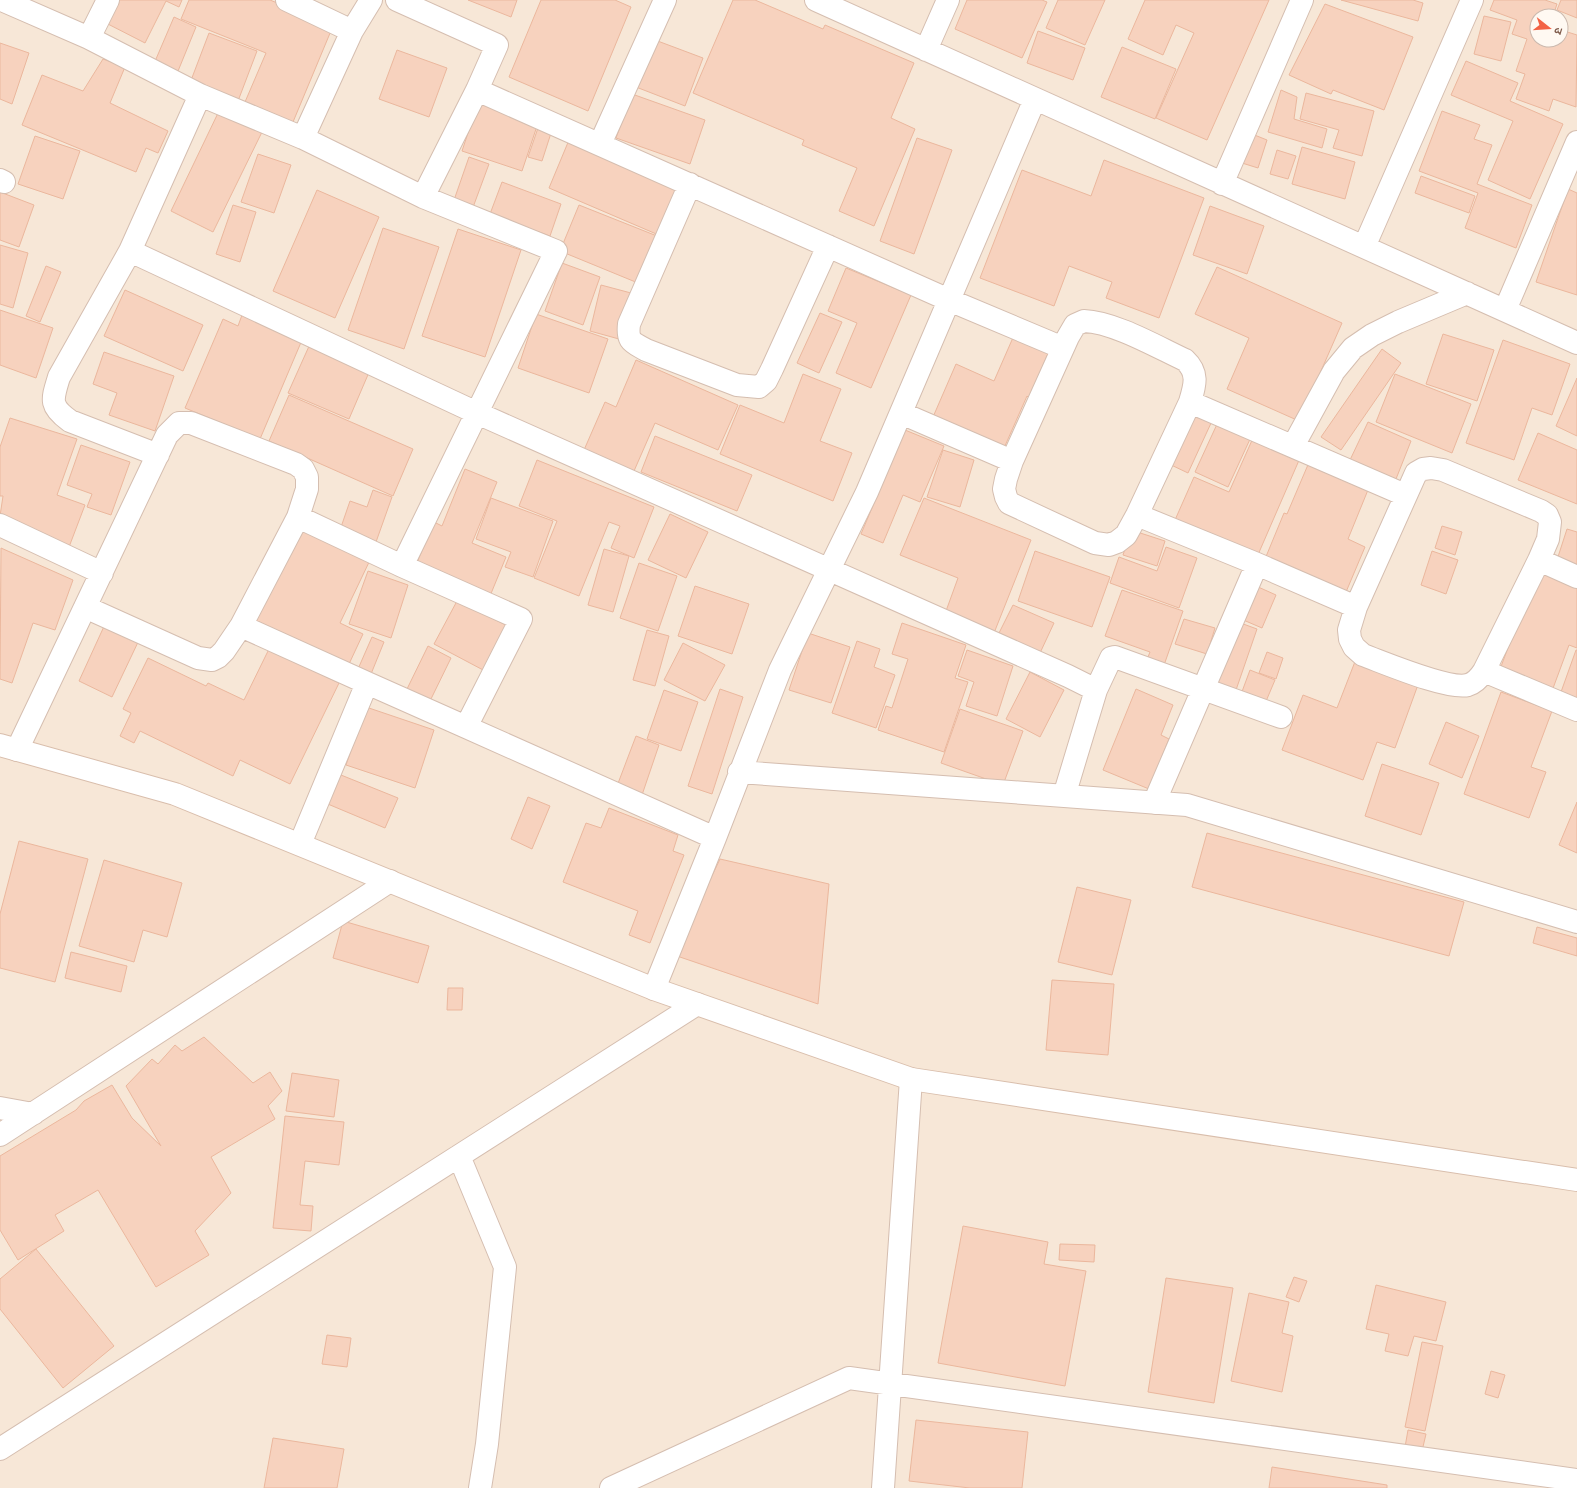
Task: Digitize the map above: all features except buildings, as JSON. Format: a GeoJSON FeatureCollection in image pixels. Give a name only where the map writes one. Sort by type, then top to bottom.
{"type":"FeatureCollection","features":[{"type":"Feature","properties":{"kind":"street"},"geometry":{"type":"LineString","coordinates":[[2,0],[89,38],[200,95],[303,138],[423,197],[556,251],[402,566]]}},
{"type":"Feature","properties":{"kind":"street"},"geometry":{"type":"LineString","coordinates":[[89,38],[108,0]]}},
{"type":"Feature","properties":{"kind":"street"},"geometry":{"type":"LineString","coordinates":[[287,0],[352,31]]}},
{"type":"Feature","properties":{"kind":"street"},"geometry":{"type":"LineString","coordinates":[[303,138],[352,31],[371,0]]}},
{"type":"Feature","properties":{"kind":"street"},"geometry":{"type":"LineString","coordinates":[[397,0],[497,44],[423,197]]}},
{"type":"Feature","properties":{"kind":"street"},"geometry":{"type":"LineString","coordinates":[[600,144],[665,0]]}},
{"type":"Feature","properties":{"kind":"street"},"geometry":{"type":"LineString","coordinates":[[816,0],[1577,343]]}},
{"type":"Feature","properties":{"kind":"street"},"geometry":{"type":"LineString","coordinates":[[926,50],[948,0]]}},
{"type":"Feature","properties":{"kind":"street"},"geometry":{"type":"LineString","coordinates":[[1222,184],[1302,0]]}},
{"type":"Feature","properties":{"kind":"street"},"geometry":{"type":"LineString","coordinates":[[1364,247],[1472,0]]}},
{"type":"Feature","properties":{"kind":"street"},"geometry":{"type":"LineString","coordinates":[[476,90],[949,300],[1063,348]]}},
{"type":"Feature","properties":{"kind":"street"},"geometry":{"type":"LineString","coordinates":[[158,455],[70,421],[60,414],[54,405],[54,393],[59,377],[130,251],[200,95]]}},
{"type":"Feature","properties":{"kind":"street"},"geometry":{"type":"LineString","coordinates":[[654,989],[715,838],[739,772],[780,670],[867,492],[1035,99]]}},
{"type":"Feature","properties":{"kind":"street"},"geometry":{"type":"LineString","coordinates":[[1505,310],[1577,142]]}},
{"type":"Feature","properties":{"kind":"street"},"geometry":{"type":"LineString","coordinates":[[690,184],[629,324],[628,335],[632,342],[646,350],[737,385],[759,387],[766,381],[772,370],[828,246]]}},
{"type":"Feature","properties":{"kind":"street"},"geometry":{"type":"LineString","coordinates":[[130,251],[476,414],[830,570],[1096,690]]}},
{"type":"Feature","properties":{"kind":"street"},"geometry":{"type":"LineString","coordinates":[[1293,446],[1334,371],[1352,348],[1372,335],[1398,322],[1467,293]]}},
{"type":"Feature","properties":{"kind":"street"},"geometry":{"type":"LineString","coordinates":[[1084,321],[1095,321],[1184,360],[1191,366],[1195,378],[1194,389],[1190,402],[1137,516],[1126,535],[1117,542],[1109,544],[1095,543],[1009,502],[1006,497],[1004,489],[1012,461],[1063,348],[1075,325],[1084,321]]}},
{"type":"Feature","properties":{"kind":"street"},"geometry":{"type":"LineString","coordinates":[[1190,402],[1405,495]]}},
{"type":"Feature","properties":{"kind":"street"},"geometry":{"type":"LineString","coordinates":[[901,413],[1012,461]]}},
{"type":"Feature","properties":{"kind":"street"},"geometry":{"type":"LineString","coordinates":[[86,607],[198,658],[207,660],[218,657],[241,626],[298,517],[307,489],[306,477],[302,469],[296,464],[199,426],[185,422],[179,423],[168,435],[86,607],[9,748],[175,794],[654,989],[911,1078],[1577,1180]]}},
{"type":"Feature","properties":{"kind":"street"},"geometry":{"type":"LineString","coordinates":[[1431,468],[1443,470],[1541,511],[1547,515],[1550,522],[1550,529],[1539,560],[1484,671],[1477,680],[1467,685],[1450,685],[1363,655],[1354,647],[1350,638],[1349,630],[1356,607],[1405,495],[1416,474],[1423,469],[1431,468]]}},
{"type":"Feature","properties":{"kind":"street"},"geometry":{"type":"LineString","coordinates":[[1137,516],[1257,564],[1356,607]]}},
{"type":"Feature","properties":{"kind":"street"},"geometry":{"type":"LineString","coordinates":[[298,517],[402,566],[521,619],[466,726]]}},
{"type":"Feature","properties":{"kind":"street"},"geometry":{"type":"LineString","coordinates":[[0,525],[102,573]]}},
{"type":"Feature","properties":{"kind":"street"},"geometry":{"type":"LineString","coordinates":[[1539,560],[1577,577]]}},
{"type":"Feature","properties":{"kind":"street"},"geometry":{"type":"LineString","coordinates":[[1154,803],[1257,564]]}},
{"type":"Feature","properties":{"kind":"street"},"geometry":{"type":"LineString","coordinates":[[241,626],[715,838]]}},
{"type":"Feature","properties":{"kind":"street"},"geometry":{"type":"LineString","coordinates":[[1064,796],[1096,690],[1108,661],[1111,658],[1115,657],[1280,717]]}},
{"type":"Feature","properties":{"kind":"street"},"geometry":{"type":"LineString","coordinates":[[1484,671],[1577,710]]}},
{"type":"Feature","properties":{"kind":"street"},"geometry":{"type":"LineString","coordinates":[[300,844],[367,683]]}},
{"type":"Feature","properties":{"kind":"street"},"geometry":{"type":"LineString","coordinates":[[739,772],[1187,805],[1577,922]]}},
{"type":"Feature","properties":{"kind":"street"},"geometry":{"type":"LineString","coordinates":[[0,1135],[390,881]]}},
{"type":"Feature","properties":{"kind":"street"},"geometry":{"type":"LineString","coordinates":[[0,1449],[697,1004]]}},
{"type":"Feature","properties":{"kind":"street"},"geometry":{"type":"LineString","coordinates":[[883,1488],[911,1078]]}},
{"type":"Feature","properties":{"kind":"street"},"geometry":{"type":"LineString","coordinates":[[0,1108],[33,1114]]}},
{"type":"Feature","properties":{"kind":"street"},"geometry":{"type":"LineString","coordinates":[[459,1156],[505,1267],[487,1444],[480,1488]]}},
{"type":"Feature","properties":{"kind":"street"},"geometry":{"type":"LineString","coordinates":[[611,1488],[849,1378],[1577,1480]]}},
{"type":"Feature","properties":{"kind":"shaded area"},"geometry":{"type":"Polygon","coordinates":[[[0,0],[1577,0],[1577,1488],[0,1488],[0,0]]]}}]}
